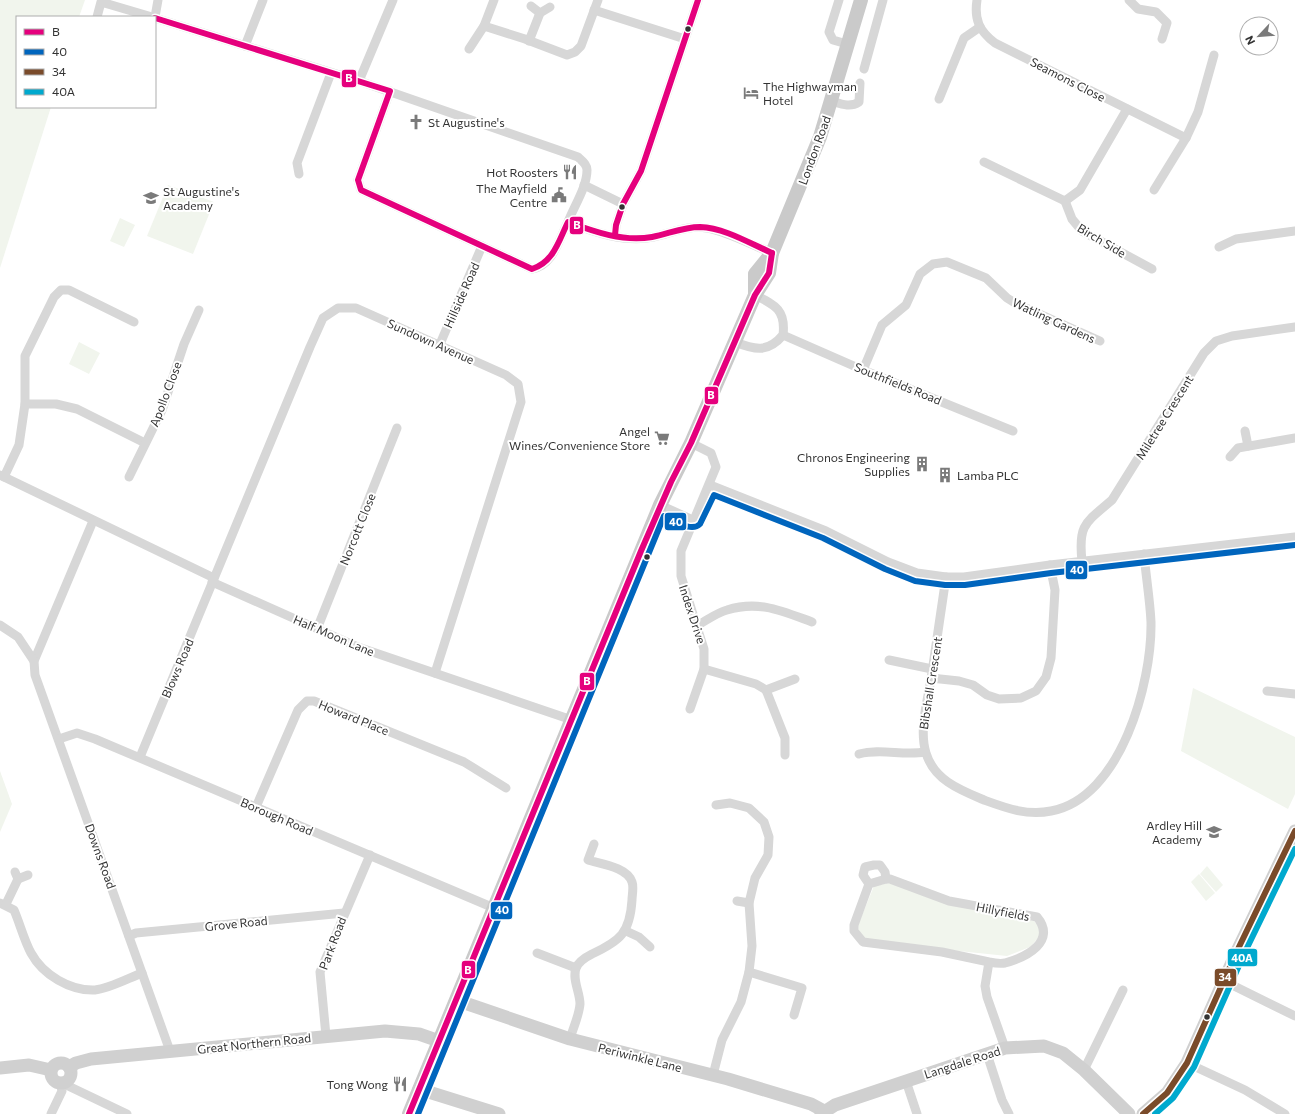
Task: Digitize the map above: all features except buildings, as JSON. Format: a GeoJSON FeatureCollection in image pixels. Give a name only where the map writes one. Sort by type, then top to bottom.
{"type":"FeatureCollection","features":[{"type":"Feature","properties":{"kind":"main road","name":"London Road"},"geometry":{"type":"LineString","coordinates":[[409,1114],[660,505],[691,443],[755,295],[755,274],[772,253],[803,180],[831,101],[861,0]]}},
{"type":"Feature","properties":{"kind":"street"},"geometry":{"type":"LineString","coordinates":[[154,16],[158,0]]}},
{"type":"Feature","properties":{"kind":"street"},"geometry":{"type":"LineString","coordinates":[[245,46],[262,0]]}},
{"type":"Feature","properties":{"kind":"street"},"geometry":{"type":"LineString","coordinates":[[359,80],[393,0]]}},
{"type":"Feature","properties":{"kind":"street"},"geometry":{"type":"LineString","coordinates":[[469,49],[484,26],[494,0]]}},
{"type":"Feature","properties":{"kind":"street"},"geometry":{"type":"LineString","coordinates":[[484,26],[567,55],[575,52],[581,46],[598,0]]}},
{"type":"Feature","properties":{"kind":"street"},"geometry":{"type":"LineString","coordinates":[[615,235],[616,225],[623,204],[641,171],[698,0]]}},
{"type":"Feature","properties":{"kind":"street"},"geometry":{"type":"LineString","coordinates":[[839,0],[829,32],[833,40],[847,44]]}},
{"type":"Feature","properties":{"kind":"street"},"geometry":{"type":"LineString","coordinates":[[864,69],[883,0]]}},
{"type":"Feature","properties":{"kind":"street","name":"Seamons Close"},"geometry":{"type":"LineString","coordinates":[[977,0],[974,13],[980,27],[988,38],[995,43],[1186,138]]}},
{"type":"Feature","properties":{"kind":"street"},"geometry":{"type":"LineString","coordinates":[[1129,0],[1138,8],[1156,12],[1167,23],[1162,39]]}},
{"type":"Feature","properties":{"kind":"street"},"geometry":{"type":"LineString","coordinates":[[97,16],[102,2],[151,16]]}},
{"type":"Feature","properties":{"kind":"street"},"geometry":{"type":"LineString","coordinates":[[531,6],[540,13]]}},
{"type":"Feature","properties":{"kind":"street"},"geometry":{"type":"LineString","coordinates":[[529,41],[540,13],[550,7]]}},
{"type":"Feature","properties":{"kind":"street"},"geometry":{"type":"LineString","coordinates":[[594,10],[685,39]]}},
{"type":"Feature","properties":{"kind":"street"},"geometry":{"type":"LineString","coordinates":[[156,18],[331,73],[359,80],[578,157],[584,162],[587,169],[584,184],[549,261],[541,267],[532,268],[361,190],[358,180],[390,91]]}},
{"type":"Feature","properties":{"kind":"street"},"geometry":{"type":"LineString","coordinates":[[940,100],[964,38],[980,27]]}},
{"type":"Feature","properties":{"kind":"street"},"geometry":{"type":"LineString","coordinates":[[1154,190],[1186,138],[1198,112],[1214,56]]}},
{"type":"Feature","properties":{"kind":"street"},"geometry":{"type":"LineString","coordinates":[[299,174],[297,164],[331,73]]}},
{"type":"Feature","properties":{"kind":"street"},"geometry":{"type":"LineString","coordinates":[[831,101],[846,105],[856,104],[859,102],[860,83]]}},
{"type":"Feature","properties":{"kind":"street"},"geometry":{"type":"LineString","coordinates":[[984,162],[1065,201],[1080,190],[1127,109]]}},
{"type":"Feature","properties":{"kind":"street"},"geometry":{"type":"LineString","coordinates":[[584,184],[623,204]]}},
{"type":"Feature","properties":{"kind":"street","name":"Birch Side"},"geometry":{"type":"LineString","coordinates":[[1065,201],[1072,219],[1082,231],[1152,269]]}},
{"type":"Feature","properties":{"kind":"street"},"geometry":{"type":"LineString","coordinates":[[568,222],[599,233],[637,239],[653,237],[681,229],[707,228],[772,253]]}},
{"type":"Feature","properties":{"kind":"street"},"geometry":{"type":"LineString","coordinates":[[1219,247],[1236,239],[1295,231]]}},
{"type":"Feature","properties":{"kind":"street","name":"Hillside Road"},"geometry":{"type":"LineString","coordinates":[[440,344],[482,246]]}},
{"type":"Feature","properties":{"kind":"street","name":"Watling Gardens"},"geometry":{"type":"LineString","coordinates":[[863,370],[882,325],[906,306],[920,274],[933,264],[947,262],[986,278],[1007,298],[1015,303],[1100,341]]}},
{"type":"Feature","properties":{"kind":"street"},"geometry":{"type":"LineString","coordinates":[[2,476],[19,444],[25,404],[25,356],[54,297],[61,290],[69,290],[134,322]]}},
{"type":"Feature","properties":{"kind":"street"},"geometry":{"type":"LineString","coordinates":[[735,342],[750,349],[759,349],[776,342],[783,335],[784,321],[779,310],[769,302],[755,295]]}},
{"type":"Feature","properties":{"kind":"street","name":"Sundown Avenue"},"geometry":{"type":"LineString","coordinates":[[213,580],[323,318],[338,308],[356,308],[506,374],[518,384],[521,402],[435,673]]}},
{"type":"Feature","properties":{"kind":"street","name":"Apollo Close"},"geometry":{"type":"LineString","coordinates":[[129,477],[162,410],[184,344],[199,310]]}},
{"type":"Feature","properties":{"kind":"street","name":"Miletree Crescent"},"geometry":{"type":"LineString","coordinates":[[1082,561],[1080,542],[1082,528],[1092,517],[1112,500],[1204,353],[1216,341],[1232,336],[1295,327]]}},
{"type":"Feature","properties":{"kind":"street","name":"Southfields Road"},"geometry":{"type":"LineString","coordinates":[[783,335],[863,370],[1013,431]]}},
{"type":"Feature","properties":{"kind":"street"},"geometry":{"type":"LineString","coordinates":[[25,404],[56,404],[77,409],[145,443]]}},
{"type":"Feature","properties":{"kind":"street","name":"Norcott Close"},"geometry":{"type":"LineString","coordinates":[[317,629],[396,428]]}},
{"type":"Feature","properties":{"kind":"street"},"geometry":{"type":"LineString","coordinates":[[1246,431],[1248,446]]}},
{"type":"Feature","properties":{"kind":"street"},"geometry":{"type":"LineString","coordinates":[[1230,457],[1238,448],[1295,438]]}},
{"type":"Feature","properties":{"kind":"street","name":"Index Drive"},"geometry":{"type":"LineString","coordinates":[[690,709],[704,669],[704,649],[681,576],[681,551],[693,520],[710,485],[716,467],[711,453],[691,443]]}},
{"type":"Feature","properties":{"kind":"street","name":"Half Moon Lane"},"geometry":{"type":"LineString","coordinates":[[2,476],[213,580],[358,647],[572,720]]}},
{"type":"Feature","properties":{"kind":"street"},"geometry":{"type":"LineString","coordinates":[[710,485],[826,531],[888,562],[917,573],[946,577],[964,577],[1082,561],[1295,537]]}},
{"type":"Feature","properties":{"kind":"street"},"geometry":{"type":"LineString","coordinates":[[660,505],[693,520]]}},
{"type":"Feature","properties":{"kind":"street"},"geometry":{"type":"LineString","coordinates":[[34,661],[93,521]]}},
{"type":"Feature","properties":{"kind":"street","name":"Bibshall Crescent"},"geometry":{"type":"LineString","coordinates":[[946,577],[922,735],[925,752],[929,763],[940,777],[959,790],[1015,811],[1051,811],[1076,802],[1098,785],[1119,754],[1138,709],[1147,668],[1151,623],[1144,554]]}},
{"type":"Feature","properties":{"kind":"street"},"geometry":{"type":"LineString","coordinates":[[889,660],[972,685],[987,695],[999,699],[1021,698],[1036,691],[1046,677],[1051,658],[1055,590],[1050,565]]}},
{"type":"Feature","properties":{"kind":"street","name":"Blows Road"},"geometry":{"type":"LineString","coordinates":[[140,757],[213,580]]}},
{"type":"Feature","properties":{"kind":"street"},"geometry":{"type":"LineString","coordinates":[[696,626],[726,610],[755,605],[773,608],[812,622]]}},
{"type":"Feature","properties":{"kind":"street"},"geometry":{"type":"LineString","coordinates":[[0,625],[18,637],[34,661]]}},
{"type":"Feature","properties":{"kind":"street","name":"Downs Road"},"geometry":{"type":"LineString","coordinates":[[34,661],[35,675],[170,1051]]}},
{"type":"Feature","properties":{"kind":"street"},"geometry":{"type":"LineString","coordinates":[[704,669],[756,684],[766,690],[786,738],[785,755]]}},
{"type":"Feature","properties":{"kind":"street"},"geometry":{"type":"LineString","coordinates":[[766,690],[795,679]]}},
{"type":"Feature","properties":{"kind":"street"},"geometry":{"type":"LineString","coordinates":[[1267,691],[1295,694]]}},
{"type":"Feature","properties":{"kind":"street","name":"Howard Place"},"geometry":{"type":"LineString","coordinates":[[256,807],[298,710],[307,701],[314,701],[464,762],[506,788]]}},
{"type":"Feature","properties":{"kind":"street","name":"Borough Road"},"geometry":{"type":"LineString","coordinates":[[59,739],[77,733],[140,757],[494,908]]}},
{"type":"Feature","properties":{"kind":"street"},"geometry":{"type":"LineString","coordinates":[[859,754],[870,751],[913,754],[925,752]]}},
{"type":"Feature","properties":{"kind":"street"},"geometry":{"type":"LineString","coordinates":[[713,1075],[722,1040],[741,1002],[749,972],[752,946],[749,903],[755,878],[768,855],[769,837],[764,822],[749,808],[730,803],[716,805]]}},
{"type":"Feature","properties":{"kind":"street"},"geometry":{"type":"LineString","coordinates":[[1143,1114],[1167,1093],[1187,1063],[1295,831]]}},
{"type":"Feature","properties":{"kind":"street"},"geometry":{"type":"LineString","coordinates":[[570,1039],[580,1006],[575,980],[576,968],[584,958],[610,946],[622,936],[626,931],[631,916],[633,884],[629,875],[621,870],[588,860],[594,844]]}},
{"type":"Feature","properties":{"kind":"street","name":"Park Road"},"geometry":{"type":"LineString","coordinates":[[326,1036],[320,972],[370,855]]}},
{"type":"Feature","properties":{"kind":"street","name":"Hillyfields"},"geometry":{"type":"LineString","coordinates":[[880,865],[885,872],[886,879],[949,901],[1037,917],[1044,926],[1045,936],[1036,947],[1026,955],[1003,964],[942,952],[863,942],[854,931],[854,924],[869,884],[863,875],[865,868],[880,865]]}},
{"type":"Feature","properties":{"kind":"street"},"geometry":{"type":"LineString","coordinates":[[28,875],[17,875],[3,904],[14,910],[31,954],[46,972],[60,982],[79,989],[96,990],[142,974]]}},
{"type":"Feature","properties":{"kind":"street"},"geometry":{"type":"LineString","coordinates":[[869,884],[886,879]]}},
{"type":"Feature","properties":{"kind":"street"},"geometry":{"type":"LineString","coordinates":[[737,901],[749,903]]}},
{"type":"Feature","properties":{"kind":"street","name":"Grove Road"},"geometry":{"type":"LineString","coordinates":[[129,936],[136,933],[344,913]]}},
{"type":"Feature","properties":{"kind":"street"},"geometry":{"type":"LineString","coordinates":[[626,931],[639,937],[650,948]]}},
{"type":"Feature","properties":{"kind":"street"},"geometry":{"type":"LineString","coordinates":[[537,953],[576,968]]}},
{"type":"Feature","properties":{"kind":"street"},"geometry":{"type":"LineString","coordinates":[[989,962],[986,986],[987,997],[1005,1048]]}},
{"type":"Feature","properties":{"kind":"street"},"geometry":{"type":"LineString","coordinates":[[749,972],[802,988],[794,1015]]}},
{"type":"Feature","properties":{"kind":"street"},"geometry":{"type":"LineString","coordinates":[[1224,981],[1295,1016]]}},
{"type":"Feature","properties":{"kind":"street"},"geometry":{"type":"LineString","coordinates":[[1084,1070],[1123,990]]}},
{"type":"Feature","properties":{"kind":"street","name":"Periwinkle Lane"},"geometry":{"type":"LineString","coordinates":[[456,1000],[570,1039],[713,1075],[810,1103],[823,1113]]}},
{"type":"Feature","properties":{"kind":"street","name":"Great Northern Road"},"geometry":{"type":"LineString","coordinates":[[0,1068],[30,1065],[51,1070],[58,1064],[64,1064],[69,1067],[76,1063],[91,1059],[385,1030],[419,1034],[439,1041]]}},
{"type":"Feature","properties":{"kind":"street","name":"Langdale Road"},"geometry":{"type":"LineString","coordinates":[[823,1113],[835,1105],[1005,1048],[1044,1046],[1063,1053],[1084,1070],[1129,1114]]}},
{"type":"Feature","properties":{"kind":"street"},"geometry":{"type":"LineString","coordinates":[[987,1054],[1002,1100],[1009,1114]]}},
{"type":"Feature","properties":{"kind":"street"},"geometry":{"type":"LineString","coordinates":[[1187,1063],[1244,1090],[1285,1114]]}},
{"type":"Feature","properties":{"kind":"street"},"geometry":{"type":"LineString","coordinates":[[61,1083],[70,1077],[69,1067]]}},
{"type":"Feature","properties":{"kind":"street"},"geometry":{"type":"LineString","coordinates":[[51,1070],[52,1078],[127,1114]]}},
{"type":"Feature","properties":{"kind":"street"},"geometry":{"type":"LineString","coordinates":[[906,1081],[917,1114]]}},
{"type":"Feature","properties":{"kind":"street"},"geometry":{"type":"LineString","coordinates":[[51,1114],[62,1091],[61,1083]]}},
{"type":"Feature","properties":{"kind":"street"},"geometry":{"type":"LineString","coordinates":[[419,1089],[499,1114]]}},
{"type":"Feature","properties":{"kind":"shaded area"},"geometry":{"type":"Polygon","coordinates":[[[0,0],[85,0],[79,16],[16,16],[16,108],[51,108],[0,268],[0,0]]]}},
{"type":"Feature","properties":{"kind":"shaded area"},"geometry":{"type":"Polygon","coordinates":[[[168,185],[214,202],[193,254],[147,236],[168,185]]]}},
{"type":"Feature","properties":{"kind":"shaded area"},"geometry":{"type":"Polygon","coordinates":[[[120,218],[135,225],[124,247],[110,241],[120,218]]]}},
{"type":"Feature","properties":{"kind":"shaded area"},"geometry":{"type":"Polygon","coordinates":[[[79,342],[100,353],[89,374],[69,364],[79,342]]]}},
{"type":"Feature","properties":{"kind":"shaded area"},"geometry":{"type":"Polygon","coordinates":[[[1193,688],[1295,737],[1295,794],[1288,809],[1181,751],[1193,688]]]}},
{"type":"Feature","properties":{"kind":"shaded area"},"geometry":{"type":"Polygon","coordinates":[[[0,771],[12,804],[0,832],[0,771]]]}},
{"type":"Feature","properties":{"kind":"shaded area"},"geometry":{"type":"Polygon","coordinates":[[[1207,866],[1223,885],[1216,892],[1200,874],[1207,866]]]}},
{"type":"Feature","properties":{"kind":"shaded area"},"geometry":{"type":"Polygon","coordinates":[[[1199,874],[1215,893],[1206,901],[1191,882],[1199,874]]]}},
{"type":"Feature","properties":{"kind":"shaded area"},"geometry":{"type":"Polygon","coordinates":[[[889,883],[1034,921],[1039,927],[1039,937],[1030,947],[1007,956],[867,940],[859,933],[858,925],[874,886],[889,883]]]}},
{"type":"Feature","properties":{"kind":"transit line","name":"B"},"geometry":{"type":"LineString","coordinates":[[615,235],[616,225],[623,204],[641,171],[698,0]]}},
{"type":"Feature","properties":{"kind":"transit line","name":"B"},"geometry":{"type":"LineString","coordinates":[[156,18],[390,91],[358,180],[361,190],[532,269],[539,266],[551,256],[568,222],[609,235],[630,238],[652,237],[694,227],[709,228],[728,233],[772,253]]}},
{"type":"Feature","properties":{"kind":"transit line","name":"B"},"geometry":{"type":"LineString","coordinates":[[409,1114],[641,551],[671,482],[691,443],[755,295],[769,273],[772,253]]}},
{"type":"Feature","properties":{"kind":"transit line","name":"40"},"geometry":{"type":"LineString","coordinates":[[418,1114],[664,516],[677,523],[692,527],[696,526],[700,524],[714,495],[823,538],[885,569],[915,581],[945,585],[965,585],[1051,573],[1295,545]]}},
{"type":"Feature","properties":{"kind":"transit line","name":"34"},"geometry":{"type":"LineString","coordinates":[[1143,1114],[1167,1093],[1187,1063],[1238,949],[1295,831]]}},
{"type":"Feature","properties":{"kind":"transit line","name":"40A"},"geometry":{"type":"LineString","coordinates":[[1155,1114],[1173,1098],[1194,1067],[1245,952],[1295,849]]}},
{"type":"Feature","properties":{"kind":"place","name":"The Highwayman Hotel"},"geometry":{"type":"Point","coordinates":[751,93]}},
{"type":"Feature","properties":{"kind":"place","name":"St Augustine's"},"geometry":{"type":"Point","coordinates":[416,122]}},
{"type":"Feature","properties":{"kind":"place","name":"Hot Roosters"},"geometry":{"type":"Point","coordinates":[570,172]}},
{"type":"Feature","properties":{"kind":"place","name":"The Mayfield Centre"},"geometry":{"type":"Point","coordinates":[559,195]}},
{"type":"Feature","properties":{"kind":"place","name":"St Augustine's Academy"},"geometry":{"type":"Point","coordinates":[151,198]}},
{"type":"Feature","properties":{"kind":"place","name":"Angel Wines/Convenience Store"},"geometry":{"type":"Point","coordinates":[662,438]}},
{"type":"Feature","properties":{"kind":"place","name":"Chronos Engineering Supplies"},"geometry":{"type":"Point","coordinates":[922,464]}},
{"type":"Feature","properties":{"kind":"place","name":"Lamba PLC"},"geometry":{"type":"Point","coordinates":[945,475]}},
{"type":"Feature","properties":{"kind":"place","name":"Ardley Hill Academy"},"geometry":{"type":"Point","coordinates":[1214,832]}},
{"type":"Feature","properties":{"kind":"place","name":"Tong Wong"},"geometry":{"type":"Point","coordinates":[400,1084]}}]}
